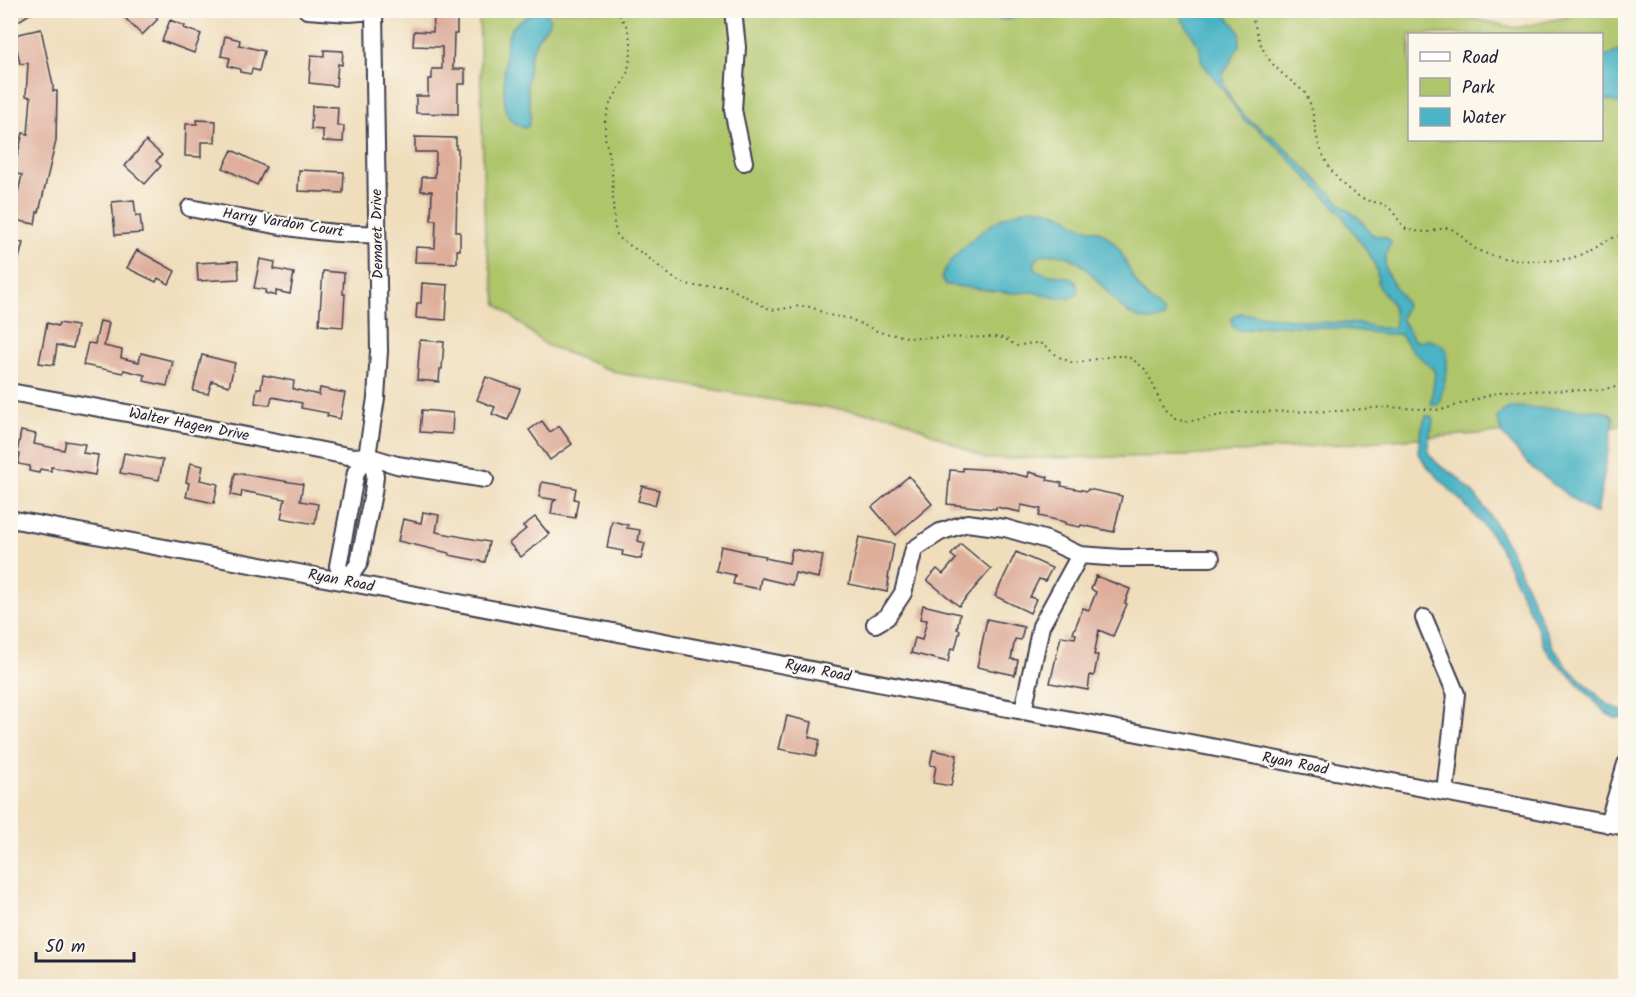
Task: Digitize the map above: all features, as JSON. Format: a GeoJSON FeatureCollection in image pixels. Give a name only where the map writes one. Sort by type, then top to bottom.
{"type":"FeatureCollection","features":[{"type":"Feature","properties":{"kind":"street"},"geometry":{"type":"LineString","coordinates":[[307,10],[349,13],[374,11]]}},
{"type":"Feature","properties":{"kind":"street"},"geometry":{"type":"LineString","coordinates":[[733,10],[737,46],[733,110],[744,162]]}},
{"type":"Feature","properties":{"kind":"street","name":"Demaret Drive"},"geometry":{"type":"LineString","coordinates":[[346,582],[338,566],[356,472],[367,456],[376,398],[379,351],[374,11]]}},
{"type":"Feature","properties":{"kind":"street","name":"Harry Vardon Court"},"geometry":{"type":"LineString","coordinates":[[190,208],[315,232],[377,234]]}},
{"type":"Feature","properties":{"kind":"street","name":"Walter Hagen Drive"},"geometry":{"type":"LineString","coordinates":[[10,392],[353,457],[367,456],[397,465],[485,479]]}},
{"type":"Feature","properties":{"kind":"street","name":"Ryan Road"},"geometry":{"type":"LineString","coordinates":[[10,519],[1626,827]]}},
{"type":"Feature","properties":{"kind":"street"},"geometry":{"type":"LineString","coordinates":[[875,624],[887,617],[903,593],[914,549],[940,531],[967,523],[1005,528],[1047,540],[1080,555],[1121,558],[1211,558]]}},
{"type":"Feature","properties":{"kind":"street"},"geometry":{"type":"LineString","coordinates":[[1023,711],[1041,626],[1080,555]]}},
{"type":"Feature","properties":{"kind":"street"},"geometry":{"type":"LineString","coordinates":[[1424,618],[1456,694],[1445,792]]}},
{"type":"Feature","properties":{"kind":"street"},"geometry":{"type":"LineString","coordinates":[[1608,824],[1626,764]]}},
{"type":"Feature","properties":{"kind":"path"},"geometry":{"type":"LineString","coordinates":[[616,10],[627,27],[632,53],[627,75],[610,104],[605,122],[612,171],[616,235],[621,241],[645,255],[683,283],[695,286],[726,286],[767,308],[775,310],[800,306],[811,307],[828,315],[848,318],[879,332],[902,337],[998,337],[1017,346],[1042,344],[1059,357],[1078,363],[1113,356],[1126,356],[1144,368],[1164,410],[1175,419],[1186,422],[1238,412],[1340,411],[1385,407],[1439,410],[1503,391],[1598,390],[1626,385]]}},
{"type":"Feature","properties":{"kind":"path"},"geometry":{"type":"LineString","coordinates":[[1248,10],[1265,54],[1308,97],[1320,149],[1329,167],[1341,182],[1359,197],[1387,206],[1406,229],[1426,232],[1448,228],[1458,233],[1473,248],[1488,254],[1544,261],[1582,255],[1613,238],[1626,234]]}},
{"type":"Feature","properties":{"kind":"green space"},"geometry":{"type":"Polygon","coordinates":[[[1433,10],[1516,28],[1594,11],[1625,11],[1625,425],[1430,437],[1188,456],[986,459],[895,416],[803,405],[618,373],[546,345],[497,304],[485,238],[479,11],[1433,10]]]}},
{"type":"Feature","properties":{"kind":"water"},"geometry":{"type":"Polygon","coordinates":[[[1021,10],[1017,16],[1007,20],[979,11],[1021,10]]]}},
{"type":"Feature","properties":{"kind":"water"},"geometry":{"type":"Polygon","coordinates":[[[1177,11],[1223,11],[1240,32],[1239,46],[1223,75],[1224,86],[1234,104],[1246,118],[1276,139],[1344,207],[1360,219],[1371,234],[1385,237],[1391,243],[1385,262],[1388,276],[1406,305],[1401,319],[1414,340],[1420,342],[1428,339],[1442,345],[1447,351],[1447,372],[1437,405],[1431,402],[1435,374],[1433,369],[1412,350],[1400,334],[1279,325],[1241,331],[1233,327],[1231,321],[1234,315],[1241,313],[1318,322],[1361,324],[1379,328],[1394,328],[1395,318],[1390,301],[1379,287],[1373,260],[1341,213],[1278,147],[1255,127],[1244,121],[1201,61],[1200,48],[1177,11]]]}},
{"type":"Feature","properties":{"kind":"water"},"geometry":{"type":"Polygon","coordinates":[[[538,12],[548,15],[550,22],[537,39],[530,56],[527,85],[531,114],[529,125],[525,128],[512,121],[505,108],[507,40],[517,23],[538,12]]]}},
{"type":"Feature","properties":{"kind":"water"},"geometry":{"type":"Polygon","coordinates":[[[1626,49],[1625,105],[1603,99],[1603,58],[1618,50],[1626,49]]]}},
{"type":"Feature","properties":{"kind":"water"},"geometry":{"type":"Polygon","coordinates":[[[1031,208],[1049,210],[1079,226],[1101,232],[1110,239],[1120,250],[1132,276],[1144,294],[1163,312],[1164,318],[1149,320],[1136,317],[1114,300],[1084,266],[1069,257],[1057,254],[1041,255],[1034,263],[1036,270],[1073,280],[1078,288],[1078,294],[1073,297],[1055,298],[1032,292],[1013,293],[946,285],[941,278],[945,270],[970,241],[1001,219],[1031,208]]]}},
{"type":"Feature","properties":{"kind":"water"},"geometry":{"type":"Polygon","coordinates":[[[1511,407],[1600,410],[1614,418],[1597,513],[1578,503],[1531,467],[1502,434],[1497,418],[1511,407]]]}},
{"type":"Feature","properties":{"kind":"water"},"geometry":{"type":"Polygon","coordinates":[[[1426,416],[1432,416],[1434,420],[1428,444],[1431,456],[1456,476],[1478,499],[1501,533],[1553,647],[1565,665],[1608,705],[1624,712],[1623,718],[1615,718],[1607,714],[1549,654],[1500,548],[1491,534],[1425,464],[1418,451],[1426,416]]]}},
{"type":"Feature","properties":{"kind":"building"},"geometry":{"type":"Polygon","coordinates":[[[10,10],[36,10],[14,24],[10,18],[10,10]]]}},
{"type":"Feature","properties":{"kind":"building"},"geometry":{"type":"Polygon","coordinates":[[[117,10],[149,10],[158,19],[142,35],[117,10]]]}},
{"type":"Feature","properties":{"kind":"building"},"geometry":{"type":"Polygon","coordinates":[[[434,16],[457,17],[453,69],[465,69],[465,84],[458,84],[458,114],[416,113],[416,96],[428,96],[428,79],[432,79],[432,69],[442,69],[442,47],[413,46],[414,31],[433,32],[434,16]]]}},
{"type":"Feature","properties":{"kind":"building"},"geometry":{"type":"Polygon","coordinates":[[[170,20],[201,34],[194,53],[162,41],[170,20]]]}},
{"type":"Feature","properties":{"kind":"building"},"geometry":{"type":"Polygon","coordinates":[[[41,29],[53,91],[57,91],[56,141],[35,224],[10,219],[10,204],[15,205],[22,175],[13,173],[23,133],[28,134],[31,97],[26,96],[28,63],[20,64],[14,35],[41,29]]]}},
{"type":"Feature","properties":{"kind":"building"},"geometry":{"type":"Polygon","coordinates":[[[225,36],[240,40],[239,45],[264,51],[259,71],[252,69],[251,74],[228,66],[230,58],[221,56],[225,36]]]}},
{"type":"Feature","properties":{"kind":"building"},"geometry":{"type":"Polygon","coordinates":[[[324,50],[343,51],[342,65],[338,64],[336,86],[309,83],[311,55],[324,56],[324,50]]]}},
{"type":"Feature","properties":{"kind":"building"},"geometry":{"type":"Polygon","coordinates":[[[312,106],[338,107],[337,126],[344,126],[343,142],[323,141],[323,130],[311,129],[312,106]]]}},
{"type":"Feature","properties":{"kind":"building"},"geometry":{"type":"Polygon","coordinates":[[[197,120],[216,121],[215,142],[201,142],[201,157],[185,156],[186,124],[197,124],[197,120]]]}},
{"type":"Feature","properties":{"kind":"building"},"geometry":{"type":"Polygon","coordinates":[[[415,137],[456,138],[456,149],[458,149],[456,232],[460,232],[457,263],[415,262],[416,247],[435,248],[436,220],[431,220],[432,191],[421,191],[422,177],[435,177],[436,152],[415,152],[415,137]]]}},
{"type":"Feature","properties":{"kind":"building"},"geometry":{"type":"Polygon","coordinates":[[[146,141],[162,155],[156,161],[161,166],[145,184],[125,166],[146,141]]]}},
{"type":"Feature","properties":{"kind":"building"},"geometry":{"type":"Polygon","coordinates":[[[232,150],[266,167],[257,185],[223,168],[232,150]]]}},
{"type":"Feature","properties":{"kind":"building"},"geometry":{"type":"Polygon","coordinates":[[[299,170],[344,172],[343,193],[298,191],[299,170]]]}},
{"type":"Feature","properties":{"kind":"building"},"geometry":{"type":"Polygon","coordinates":[[[134,200],[136,216],[140,215],[142,233],[115,235],[112,202],[134,200]]]}},
{"type":"Feature","properties":{"kind":"building"},"geometry":{"type":"Polygon","coordinates":[[[10,240],[23,243],[14,278],[10,277],[10,240]]]}},
{"type":"Feature","properties":{"kind":"building"},"geometry":{"type":"Polygon","coordinates":[[[137,250],[175,271],[169,284],[158,278],[156,282],[127,268],[137,250]]]}},
{"type":"Feature","properties":{"kind":"building"},"geometry":{"type":"Polygon","coordinates":[[[260,259],[275,262],[274,269],[294,273],[290,294],[276,291],[276,296],[265,293],[266,290],[254,288],[260,259]]]}},
{"type":"Feature","properties":{"kind":"building"},"geometry":{"type":"Polygon","coordinates":[[[238,261],[239,279],[198,281],[197,263],[238,261]]]}},
{"type":"Feature","properties":{"kind":"building"},"geometry":{"type":"Polygon","coordinates":[[[323,271],[344,273],[343,327],[319,325],[323,271]]]}},
{"type":"Feature","properties":{"kind":"building"},"geometry":{"type":"Polygon","coordinates":[[[422,283],[448,285],[446,320],[416,318],[417,303],[421,303],[422,283]]]}},
{"type":"Feature","properties":{"kind":"building"},"geometry":{"type":"Polygon","coordinates":[[[100,321],[109,323],[104,346],[122,350],[121,358],[139,362],[141,353],[173,361],[167,386],[144,381],[145,375],[83,365],[88,343],[95,344],[100,321]]]}},
{"type":"Feature","properties":{"kind":"building"},"geometry":{"type":"Polygon","coordinates":[[[47,323],[58,326],[59,323],[77,326],[73,348],[57,345],[54,365],[39,363],[47,323]]]}},
{"type":"Feature","properties":{"kind":"building"},"geometry":{"type":"Polygon","coordinates":[[[420,340],[444,342],[439,382],[417,380],[420,340]]]}},
{"type":"Feature","properties":{"kind":"building"},"geometry":{"type":"Polygon","coordinates":[[[202,355],[235,363],[229,386],[212,381],[208,394],[193,391],[202,355]]]}},
{"type":"Feature","properties":{"kind":"building"},"geometry":{"type":"Polygon","coordinates":[[[263,375],[294,381],[293,389],[319,395],[320,388],[345,393],[340,419],[327,416],[328,413],[301,408],[302,403],[272,397],[270,405],[255,403],[257,388],[261,388],[263,375]]]}},
{"type":"Feature","properties":{"kind":"building"},"geometry":{"type":"Polygon","coordinates":[[[486,377],[520,389],[508,420],[492,414],[495,407],[477,400],[486,377]]]}},
{"type":"Feature","properties":{"kind":"building"},"geometry":{"type":"Polygon","coordinates":[[[422,410],[453,413],[452,434],[420,432],[422,410]]]}},
{"type":"Feature","properties":{"kind":"building"},"geometry":{"type":"Polygon","coordinates":[[[542,421],[550,432],[559,426],[572,444],[550,460],[529,430],[542,421]]]}},
{"type":"Feature","properties":{"kind":"building"},"geometry":{"type":"Polygon","coordinates":[[[21,431],[36,434],[34,444],[64,450],[66,441],[85,444],[83,453],[98,455],[95,475],[51,467],[51,471],[40,469],[39,473],[29,471],[30,466],[18,464],[20,454],[17,453],[21,431]]]}},
{"type":"Feature","properties":{"kind":"building"},"geometry":{"type":"Polygon","coordinates":[[[124,453],[163,460],[159,480],[120,473],[124,453]]]}},
{"type":"Feature","properties":{"kind":"building"},"geometry":{"type":"Polygon","coordinates":[[[190,463],[203,466],[200,480],[218,484],[214,503],[186,497],[190,463]]]}},
{"type":"Feature","properties":{"kind":"building"},"geometry":{"type":"Polygon","coordinates":[[[963,468],[997,470],[1028,477],[1029,472],[1048,477],[1047,480],[1062,483],[1061,486],[1122,496],[1114,532],[1065,524],[1065,522],[1039,516],[1041,509],[1021,505],[1020,512],[996,507],[996,509],[947,504],[950,470],[963,471],[963,468]]]}},
{"type":"Feature","properties":{"kind":"building"},"geometry":{"type":"Polygon","coordinates":[[[235,473],[303,484],[300,501],[318,504],[315,524],[281,518],[285,499],[242,491],[241,497],[231,495],[235,473]]]}},
{"type":"Feature","properties":{"kind":"building"},"geometry":{"type":"Polygon","coordinates":[[[909,476],[932,504],[896,535],[872,507],[909,476]]]}},
{"type":"Feature","properties":{"kind":"building"},"geometry":{"type":"Polygon","coordinates":[[[542,482],[576,488],[574,499],[578,500],[575,518],[551,514],[553,502],[556,500],[539,497],[542,482]]]}},
{"type":"Feature","properties":{"kind":"building"},"geometry":{"type":"Polygon","coordinates":[[[642,486],[659,490],[655,505],[638,501],[642,486]]]}},
{"type":"Feature","properties":{"kind":"building"},"geometry":{"type":"Polygon","coordinates":[[[423,512],[439,515],[436,532],[489,542],[485,562],[398,541],[403,519],[421,523],[423,512]]]}},
{"type":"Feature","properties":{"kind":"building"},"geometry":{"type":"Polygon","coordinates":[[[535,517],[549,534],[521,557],[509,543],[526,529],[523,526],[535,517]]]}},
{"type":"Feature","properties":{"kind":"building"},"geometry":{"type":"Polygon","coordinates":[[[612,521],[628,525],[627,528],[640,530],[638,541],[645,543],[641,559],[622,555],[623,551],[607,548],[612,521]]]}},
{"type":"Feature","properties":{"kind":"building"},"geometry":{"type":"Polygon","coordinates":[[[859,537],[894,544],[887,592],[849,584],[859,537]]]}},
{"type":"Feature","properties":{"kind":"building"},"geometry":{"type":"Polygon","coordinates":[[[961,544],[991,569],[959,606],[927,580],[937,569],[943,574],[956,559],[951,555],[961,544]]]}},
{"type":"Feature","properties":{"kind":"building"},"geometry":{"type":"Polygon","coordinates":[[[721,546],[789,563],[792,549],[823,555],[819,578],[795,573],[792,585],[761,578],[759,589],[733,584],[735,575],[716,571],[721,546]]]}},
{"type":"Feature","properties":{"kind":"building"},"geometry":{"type":"Polygon","coordinates":[[[1016,552],[1052,568],[1045,581],[1039,579],[1030,597],[1036,599],[1030,613],[995,596],[1016,552]]]}},
{"type":"Feature","properties":{"kind":"building"},"geometry":{"type":"Polygon","coordinates":[[[1096,576],[1130,589],[1125,603],[1127,604],[1113,636],[1099,630],[1094,655],[1098,655],[1094,676],[1090,675],[1088,690],[1050,683],[1061,636],[1075,638],[1076,634],[1073,633],[1083,608],[1089,610],[1096,592],[1091,589],[1096,576]]]}},
{"type":"Feature","properties":{"kind":"building"},"geometry":{"type":"Polygon","coordinates":[[[923,605],[960,614],[957,629],[960,630],[955,649],[951,648],[948,662],[911,653],[915,638],[922,640],[927,620],[920,619],[923,605]]]}},
{"type":"Feature","properties":{"kind":"building"},"geometry":{"type":"Polygon","coordinates":[[[987,619],[1024,627],[1021,640],[1015,639],[1011,659],[1018,660],[1015,675],[977,667],[987,619]]]}},
{"type":"Feature","properties":{"kind":"building"},"geometry":{"type":"Polygon","coordinates":[[[787,716],[812,722],[809,737],[820,740],[816,756],[779,749],[787,716]]]}},
{"type":"Feature","properties":{"kind":"building"},"geometry":{"type":"Polygon","coordinates":[[[933,750],[957,755],[951,786],[933,783],[936,766],[930,765],[933,750]]]}}]}
